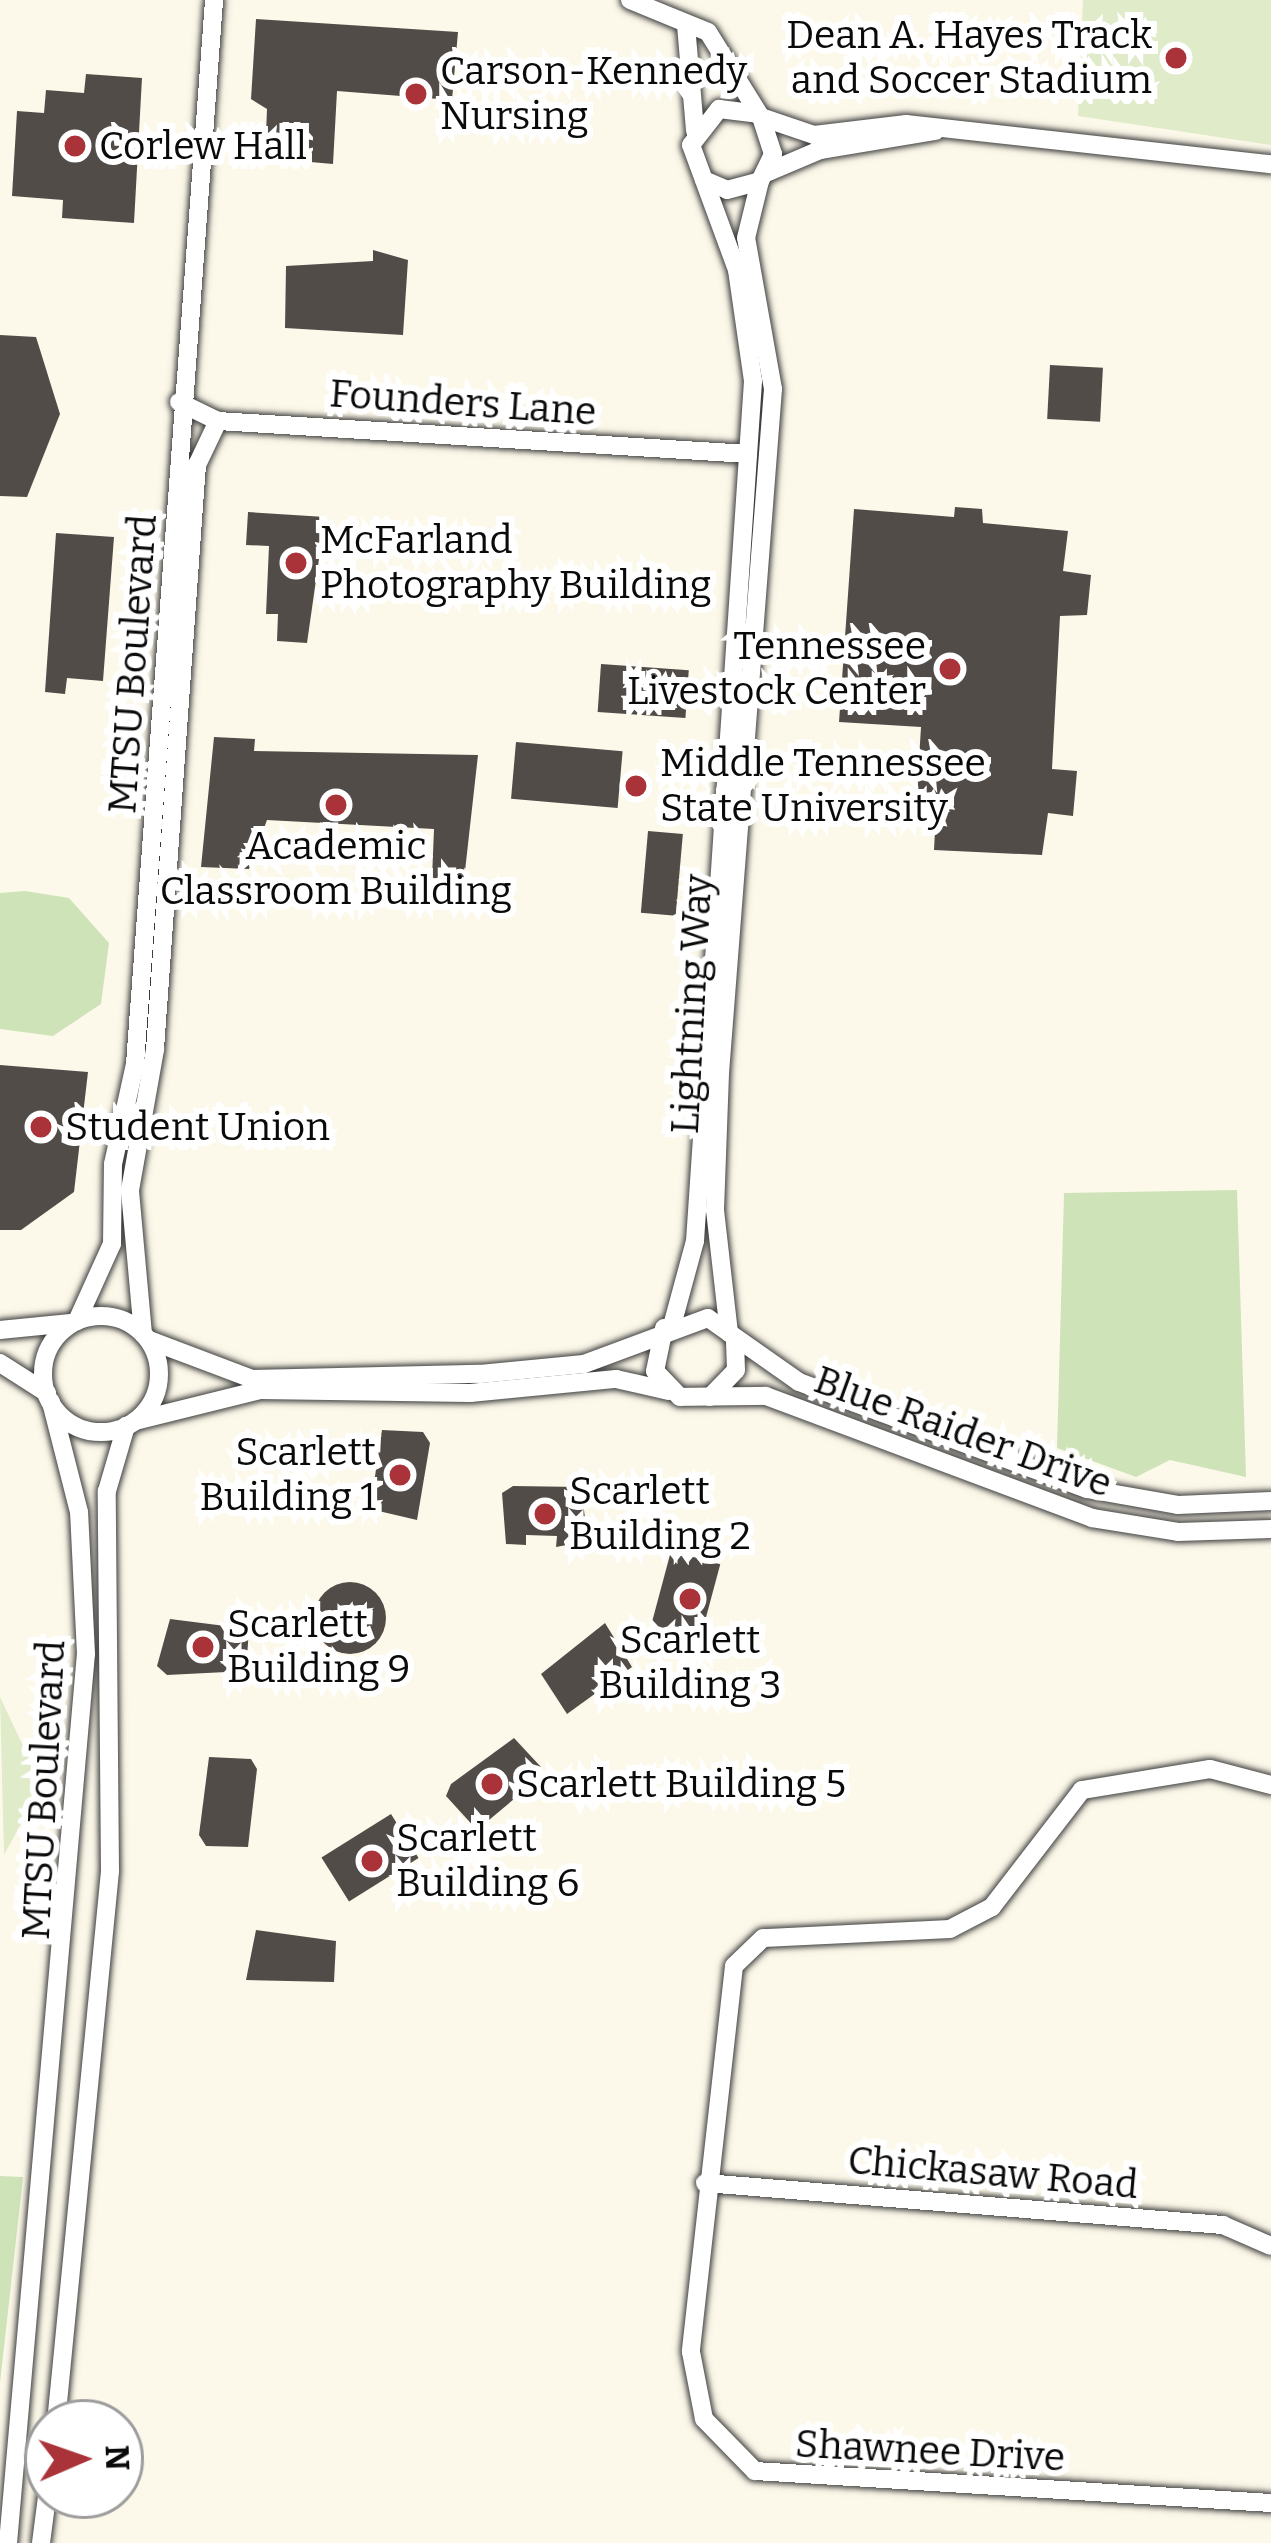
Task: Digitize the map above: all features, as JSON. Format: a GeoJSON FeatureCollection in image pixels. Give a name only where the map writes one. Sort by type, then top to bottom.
{"type":"FeatureCollection","features":[{"type":"Feature","properties":{"kind":"street","name":"MTSU Boulevard"},"geometry":{"type":"LineString","coordinates":[[74,1322],[112,1244],[112,1164],[135,1064],[179,402],[214,0]]}},
{"type":"Feature","properties":{"kind":"street"},"geometry":{"type":"LineString","coordinates":[[630,0],[686,26],[725,52],[772,139],[763,177]]}},
{"type":"Feature","properties":{"kind":"street"},"geometry":{"type":"LineString","coordinates":[[686,26],[700,176],[727,190],[820,150],[937,130]]}},
{"type":"Feature","properties":{"kind":"street"},"geometry":{"type":"LineString","coordinates":[[694,131],[719,109],[760,115],[820,136],[937,130],[1271,164]]}},
{"type":"Feature","properties":{"kind":"street","name":"Lightning Way"},"geometry":{"type":"LineString","coordinates":[[668,1325],[688,1274],[748,454],[748,314],[700,176]]}},
{"type":"Feature","properties":{"kind":"street","name":"Lightning Way"},"geometry":{"type":"LineString","coordinates":[[732,1335],[716,1227],[720,1072],[772,389],[746,238],[763,177]]}},
{"type":"Feature","properties":{"kind":"street","name":"Founders Lane"},"geometry":{"type":"LineString","coordinates":[[179,402],[218,421],[748,454]]}},
{"type":"Feature","properties":{"kind":"street","name":"MTSU Boulevard"},"geometry":{"type":"LineString","coordinates":[[146,1337],[130,1190],[155,1049],[196,466],[218,421]]}},
{"type":"Feature","properties":{"kind":"street"},"geometry":{"type":"LineString","coordinates":[[0,1330],[105,1315],[146,1337],[252,1379],[480,1374],[584,1364],[668,1325],[708,1318],[732,1335],[736,1370],[705,1398],[616,1379],[470,1393],[260,1390],[131,1424],[80,1428],[49,1398],[0,1363]]}},
{"type":"Feature","properties":{"kind":"street"},"geometry":{"type":"LineString","coordinates":[[49,1398],[45,1360],[74,1322]]}},
{"type":"Feature","properties":{"kind":"street"},"geometry":{"type":"LineString","coordinates":[[668,1325],[655,1371],[669,1391]]}},
{"type":"Feature","properties":{"kind":"street","name":"Blue Raider Drive"},"geometry":{"type":"LineString","coordinates":[[732,1335],[799,1382],[1087,1489],[1178,1504],[1271,1501]]}},
{"type":"Feature","properties":{"kind":"street"},"geometry":{"type":"LineString","coordinates":[[131,1424],[157,1392],[146,1337]]}},
{"type":"Feature","properties":{"kind":"street","name":"Blue Raider Drive"},"geometry":{"type":"LineString","coordinates":[[705,1398],[766,1396],[1092,1518],[1178,1532],[1271,1529]]}},
{"type":"Feature","properties":{"kind":"street","name":"MTSU Boulevard"},"geometry":{"type":"LineString","coordinates":[[8,2543],[33,2348],[86,1654],[79,1512],[49,1398]]}},
{"type":"Feature","properties":{"kind":"street","name":"MTSU Boulevard"},"geometry":{"type":"LineString","coordinates":[[58,2399],[110,1871],[107,1490],[131,1424]]}},
{"type":"Feature","properties":{"kind":"street","name":"Shawnee Drive"},"geometry":{"type":"LineString","coordinates":[[1271,1785],[1210,1769],[1134,1774],[1082,1790],[992,1907],[950,1929],[763,1939],[734,1966],[705,2183],[691,2379],[711,2430],[755,2471],[1271,2503]]}},
{"type":"Feature","properties":{"kind":"street","name":"Chickasaw Road"},"geometry":{"type":"LineString","coordinates":[[705,2183],[1222,2225],[1271,2246]]}},
{"type":"Feature","properties":{"kind":"green space","name":"Dean A. Hayes Track and Soccer Stadium"},"geometry":{"type":"Polygon","coordinates":[[[1083,0],[1271,0],[1271,145],[1078,116],[1083,0]]]}},
{"type":"Feature","properties":{"kind":"green space"},"geometry":{"type":"Polygon","coordinates":[[[25,891],[69,898],[109,943],[101,1004],[53,1036],[0,1029],[0,893],[25,891]]]}},
{"type":"Feature","properties":{"kind":"green space"},"geometry":{"type":"Polygon","coordinates":[[[1237,1190],[1246,1477],[1170,1460],[1136,1477],[1057,1448],[1064,1193],[1237,1190]]]}},
{"type":"Feature","properties":{"kind":"green space"},"geometry":{"type":"Polygon","coordinates":[[[0,1697],[33,1767],[34,1800],[4,1855],[0,1697]]]}},
{"type":"Feature","properties":{"kind":"green space"},"geometry":{"type":"Polygon","coordinates":[[[0,2176],[23,2177],[0,2383],[0,2176]]]}},
{"type":"Feature","properties":{"kind":"building","name":"Carson-Kennedy Nursing"},"geometry":{"type":"Polygon","coordinates":[[[256,19],[458,32],[452,100],[337,91],[333,164],[265,158],[267,109],[251,99],[256,19]]]}},
{"type":"Feature","properties":{"kind":"building","name":"Corlew Hall"},"geometry":{"type":"Polygon","coordinates":[[[86,74],[142,78],[134,223],[62,218],[63,200],[12,196],[17,111],[44,113],[46,90],[84,93],[86,74]]]}},
{"type":"Feature","properties":{"kind":"building"},"geometry":{"type":"Polygon","coordinates":[[[373,250],[408,260],[403,335],[285,328],[286,266],[373,261],[373,250]]]}},
{"type":"Feature","properties":{"kind":"building"},"geometry":{"type":"Polygon","coordinates":[[[0,335],[36,337],[60,414],[27,497],[0,496],[0,335]]]}},
{"type":"Feature","properties":{"kind":"building"},"geometry":{"type":"Polygon","coordinates":[[[1050,365],[1103,368],[1100,422],[1047,419],[1050,365]]]}},
{"type":"Feature","properties":{"kind":"building","name":"Tennessee Livestock Center"},"geometry":{"type":"Polygon","coordinates":[[[955,507],[982,509],[983,523],[1068,531],[1063,571],[1091,575],[1087,615],[1060,616],[1052,769],[1077,771],[1073,816],[1048,813],[1042,855],[934,850],[936,811],[916,808],[921,727],[839,722],[854,509],[954,517],[955,507]]]}},
{"type":"Feature","properties":{"kind":"building","name":"McFarland Photography Building"},"geometry":{"type":"Polygon","coordinates":[[[248,512],[325,517],[307,643],[277,641],[278,614],[266,614],[269,546],[246,545],[248,512]]]}},
{"type":"Feature","properties":{"kind":"building"},"geometry":{"type":"Polygon","coordinates":[[[56,533],[114,537],[103,681],[67,678],[65,694],[45,692],[56,533]]]}},
{"type":"Feature","properties":{"kind":"building"},"geometry":{"type":"Polygon","coordinates":[[[601,664],[689,670],[685,718],[598,712],[601,664]]]}},
{"type":"Feature","properties":{"kind":"building","name":"Academic Classroom Building"},"geometry":{"type":"Polygon","coordinates":[[[214,737],[255,739],[254,751],[478,755],[464,880],[432,878],[434,829],[267,820],[249,869],[201,867],[214,737]]]}},
{"type":"Feature","properties":{"kind":"building"},"geometry":{"type":"Polygon","coordinates":[[[516,742],[623,751],[618,808],[511,799],[516,742]]]}},
{"type":"Feature","properties":{"kind":"building"},"geometry":{"type":"Polygon","coordinates":[[[648,831],[683,834],[676,916],[641,913],[648,831]]]}},
{"type":"Feature","properties":{"kind":"building","name":"Student Union"},"geometry":{"type":"Polygon","coordinates":[[[0,1065],[88,1072],[74,1192],[21,1230],[0,1230],[0,1065]]]}},
{"type":"Feature","properties":{"kind":"building","name":"Scarlett Building 1"},"geometry":{"type":"Polygon","coordinates":[[[382,1430],[423,1432],[430,1443],[417,1520],[370,1509],[382,1430]]]}},
{"type":"Feature","properties":{"kind":"building","name":"Scarlett Building 2"},"geometry":{"type":"Polygon","coordinates":[[[513,1486],[581,1487],[588,1541],[556,1547],[557,1536],[526,1535],[526,1545],[506,1544],[502,1493],[513,1486]]]}},
{"type":"Feature","properties":{"kind":"building","name":"Scarlett Building 3"},"geometry":{"type":"Polygon","coordinates":[[[671,1551],[720,1564],[699,1645],[649,1632],[671,1551]]]}},
{"type":"Feature","properties":{"kind":"building"},"geometry":{"type":"Polygon","coordinates":[[[350,1582],[376,1592],[386,1618],[376,1644],[350,1654],[324,1644],[314,1618],[324,1592],[350,1582]]]}},
{"type":"Feature","properties":{"kind":"building","name":"Scarlett Building 9"},"geometry":{"type":"Polygon","coordinates":[[[170,1619],[249,1629],[246,1671],[167,1675],[157,1666],[170,1619]]]}},
{"type":"Feature","properties":{"kind":"building"},"geometry":{"type":"Polygon","coordinates":[[[605,1623],[632,1667],[567,1714],[541,1674],[605,1623]]]}},
{"type":"Feature","properties":{"kind":"building","name":"Scarlett Building 5"},"geometry":{"type":"Polygon","coordinates":[[[514,1738],[541,1767],[538,1779],[477,1830],[446,1796],[451,1784],[514,1738]]]}},
{"type":"Feature","properties":{"kind":"building"},"geometry":{"type":"Polygon","coordinates":[[[209,1757],[251,1759],[257,1769],[248,1847],[206,1846],[199,1835],[209,1757]]]}},
{"type":"Feature","properties":{"kind":"building","name":"Scarlett Building 6"},"geometry":{"type":"Polygon","coordinates":[[[391,1814],[419,1858],[349,1902],[321,1857],[391,1814]]]}},
{"type":"Feature","properties":{"kind":"building"},"geometry":{"type":"Polygon","coordinates":[[[256,1930],[336,1941],[334,1982],[246,1980],[256,1930]]]}},
{"type":"Feature","properties":{"kind":"place","name":"Dean A. Hayes Track and Soccer Stadium"},"geometry":{"type":"Point","coordinates":[1176,58]}},
{"type":"Feature","properties":{"kind":"place","name":"Carson-Kennedy Nursing"},"geometry":{"type":"Point","coordinates":[416,94]}},
{"type":"Feature","properties":{"kind":"place","name":"Corlew Hall"},"geometry":{"type":"Point","coordinates":[75,146]}},
{"type":"Feature","properties":{"kind":"place","name":"McFarland Photography Building"},"geometry":{"type":"Point","coordinates":[296,563]}},
{"type":"Feature","properties":{"kind":"place","name":"Tennessee Livestock Center"},"geometry":{"type":"Point","coordinates":[950,669]}},
{"type":"Feature","properties":{"kind":"place","name":"Middle Tennessee State University"},"geometry":{"type":"Point","coordinates":[636,786]}},
{"type":"Feature","properties":{"kind":"place","name":"Academic Classroom Building"},"geometry":{"type":"Point","coordinates":[336,805]}},
{"type":"Feature","properties":{"kind":"place","name":"Student Union"},"geometry":{"type":"Point","coordinates":[41,1127]}},
{"type":"Feature","properties":{"kind":"place","name":"Scarlett Building 1"},"geometry":{"type":"Point","coordinates":[400,1475]}},
{"type":"Feature","properties":{"kind":"place","name":"Scarlett Building 2"},"geometry":{"type":"Point","coordinates":[545,1514]}},
{"type":"Feature","properties":{"kind":"place","name":"Scarlett Building 3"},"geometry":{"type":"Point","coordinates":[690,1599]}},
{"type":"Feature","properties":{"kind":"place","name":"Scarlett Building 9"},"geometry":{"type":"Point","coordinates":[203,1647]}},
{"type":"Feature","properties":{"kind":"place","name":"Scarlett Building 5"},"geometry":{"type":"Point","coordinates":[492,1784]}},
{"type":"Feature","properties":{"kind":"place","name":"Scarlett Building 6"},"geometry":{"type":"Point","coordinates":[372,1861]}}]}
